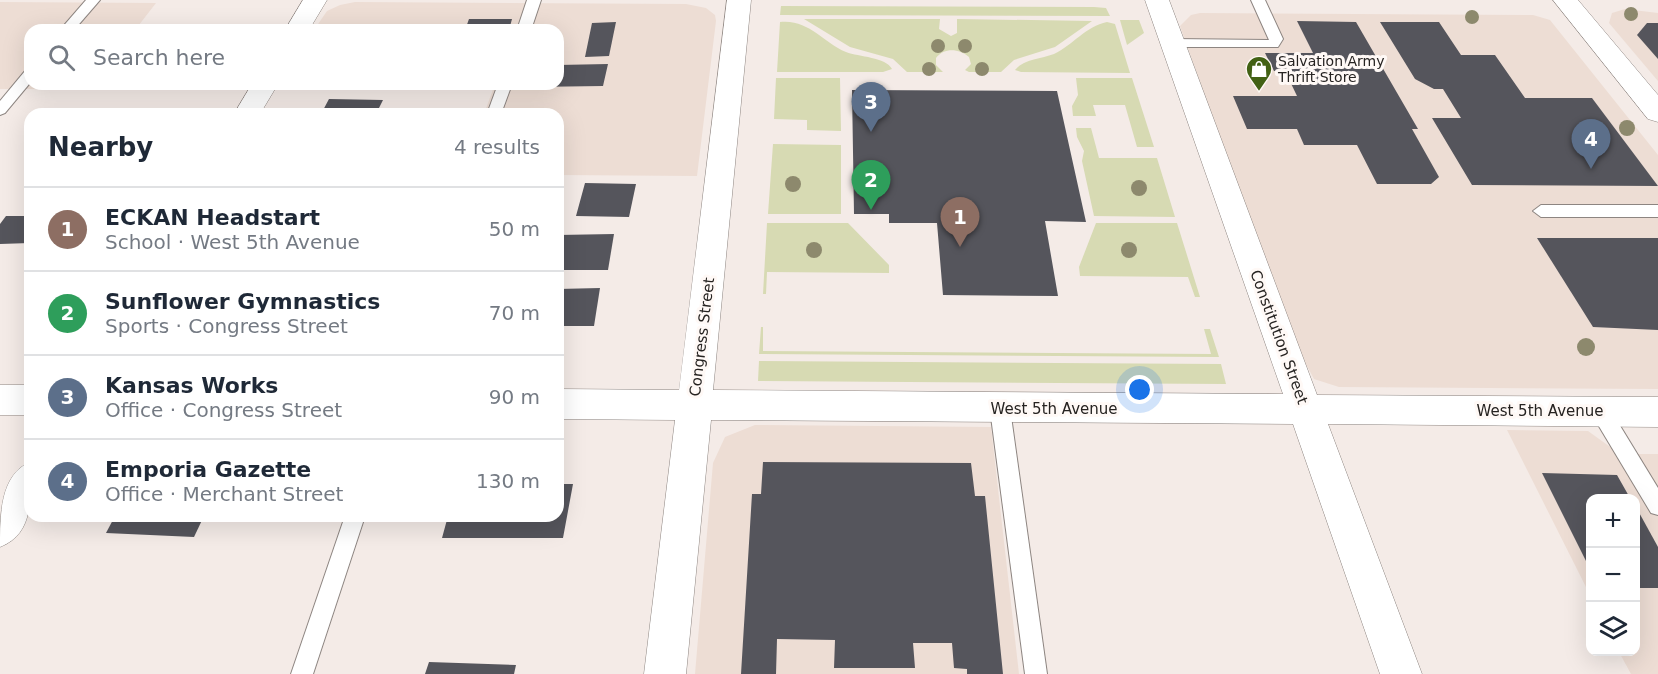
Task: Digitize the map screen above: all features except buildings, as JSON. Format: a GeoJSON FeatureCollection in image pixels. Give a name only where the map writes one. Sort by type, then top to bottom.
{"type":"FeatureCollection","features":[{"type":"Feature","properties":{"kind":"street"},"geometry":{"type":"LineString","coordinates":[[301,24],[315,0]]}},
{"type":"Feature","properties":{"kind":"street","name":"Congress Street"},"geometry":{"type":"LineString","coordinates":[[665,674],[740,0]]}},
{"type":"Feature","properties":{"kind":"street","name":"Constitution Street"},"geometry":{"type":"LineString","coordinates":[[1157,0],[1401,674]]}},
{"type":"Feature","properties":{"kind":"street"},"geometry":{"type":"LineString","coordinates":[[1564,0],[1658,113]]}},
{"type":"Feature","properties":{"kind":"street"},"geometry":{"type":"LineString","coordinates":[[251,108],[261,90]]}},
{"type":"Feature","properties":{"kind":"street"},"geometry":{"type":"LineString","coordinates":[[0,400],[24,400]]}},
{"type":"Feature","properties":{"kind":"street","name":"West 5th Avenue"},"geometry":{"type":"LineString","coordinates":[[564,404],[1658,412]]}},
{"type":"Feature","properties":{"kind":"street"},"geometry":{"type":"LineString","coordinates":[[0,529],[24,488]]}},
{"type":"Feature","properties":{"kind":"lane"},"geometry":{"type":"LineString","coordinates":[[73,24],[93,0]]}},
{"type":"Feature","properties":{"kind":"lane"},"geometry":{"type":"LineString","coordinates":[[526,24],[534,0]]}},
{"type":"Feature","properties":{"kind":"lane"},"geometry":{"type":"LineString","coordinates":[[1172,43],[1273,44],[1276,39],[1258,0]]}},
{"type":"Feature","properties":{"kind":"lane"},"geometry":{"type":"LineString","coordinates":[[0,110],[24,81]]}},
{"type":"Feature","properties":{"kind":"lane"},"geometry":{"type":"LineString","coordinates":[[496,108],[502,90]]}},
{"type":"Feature","properties":{"kind":"lane"},"geometry":{"type":"LineString","coordinates":[[1541,211],[1658,211]]}},
{"type":"Feature","properties":{"kind":"lane"},"geometry":{"type":"LineString","coordinates":[[1000,409],[1036,674]]}},
{"type":"Feature","properties":{"kind":"lane"},"geometry":{"type":"LineString","coordinates":[[1601,412],[1658,506]]}},
{"type":"Feature","properties":{"kind":"lane"},"geometry":{"type":"LineString","coordinates":[[302,674],[353,522]]}},
{"type":"Feature","properties":{"kind":"shaded area"},"geometry":{"type":"Polygon","coordinates":[[[0,2],[156,3],[140,24],[24,24],[24,89],[0,89],[0,2]]]}},
{"type":"Feature","properties":{"kind":"shaded area"},"geometry":{"type":"Polygon","coordinates":[[[355,2],[686,4],[706,8],[715,15],[716,21],[697,176],[564,175],[564,108],[486,108],[493,90],[564,90],[564,24],[318,24],[327,11],[355,2]]]}},
{"type":"Feature","properties":{"kind":"shaded area"},"geometry":{"type":"Polygon","coordinates":[[[1625,9],[1658,13],[1658,81],[1609,23],[1612,13],[1625,9]]]}},
{"type":"Feature","properties":{"kind":"shaded area"},"geometry":{"type":"Polygon","coordinates":[[[1200,13],[1533,15],[1550,20],[1658,155],[1658,389],[1339,387],[1314,379],[1289,333],[1180,26],[1191,15],[1200,13]]]}},
{"type":"Feature","properties":{"kind":"shaded area"},"geometry":{"type":"Polygon","coordinates":[[[755,425],[991,427],[1019,674],[695,674],[713,463],[725,437],[755,425]]]}},
{"type":"Feature","properties":{"kind":"shaded area"},"geometry":{"type":"Polygon","coordinates":[[[1507,430],[1588,431],[1620,454],[1658,454],[1658,674],[1631,674],[1621,656],[1640,656],[1640,494],[1586,494],[1586,587],[1507,430]]]}},
{"type":"Feature","properties":{"kind":"green space"},"geometry":{"type":"Polygon","coordinates":[[[781,6],[1094,7],[1106,8],[1110,16],[780,15],[781,6]]]}},
{"type":"Feature","properties":{"kind":"green space"},"geometry":{"type":"Polygon","coordinates":[[[804,19],[940,19],[939,29],[951,36],[957,33],[957,19],[1092,21],[1055,47],[1014,60],[1001,72],[969,72],[965,70],[971,64],[969,57],[952,50],[936,58],[936,65],[943,72],[907,72],[893,59],[850,47],[804,19]]]}},
{"type":"Feature","properties":{"kind":"green space"},"geometry":{"type":"Polygon","coordinates":[[[1120,20],[1139,20],[1144,33],[1127,45],[1120,20]]]}},
{"type":"Feature","properties":{"kind":"green space"},"geometry":{"type":"Polygon","coordinates":[[[780,22],[799,24],[837,48],[884,62],[892,69],[883,72],[777,72],[780,22]]]}},
{"type":"Feature","properties":{"kind":"green space"},"geometry":{"type":"Polygon","coordinates":[[[1107,22],[1115,24],[1130,73],[1021,72],[1015,70],[1028,61],[1054,54],[1093,27],[1107,22]]]}},
{"type":"Feature","properties":{"kind":"green space"},"geometry":{"type":"Polygon","coordinates":[[[776,78],[840,78],[841,131],[807,130],[807,120],[774,119],[776,78]]]}},
{"type":"Feature","properties":{"kind":"green space"},"geometry":{"type":"Polygon","coordinates":[[[1076,78],[1132,78],[1154,147],[1137,147],[1125,105],[1093,105],[1096,116],[1073,116],[1072,106],[1078,95],[1076,78]]]}},
{"type":"Feature","properties":{"kind":"green space"},"geometry":{"type":"Polygon","coordinates":[[[1076,128],[1091,128],[1099,158],[1157,158],[1175,217],[1094,216],[1082,161],[1084,151],[1077,137],[1076,128]]]}},
{"type":"Feature","properties":{"kind":"green space"},"geometry":{"type":"Polygon","coordinates":[[[773,144],[841,145],[841,214],[768,214],[773,144]]]}},
{"type":"Feature","properties":{"kind":"green space"},"geometry":{"type":"Polygon","coordinates":[[[767,223],[848,223],[889,265],[889,273],[767,272],[766,294],[763,294],[767,223]]]}},
{"type":"Feature","properties":{"kind":"green space"},"geometry":{"type":"Polygon","coordinates":[[[1096,223],[1177,223],[1200,297],[1195,297],[1188,277],[1080,276],[1079,267],[1096,223]]]}},
{"type":"Feature","properties":{"kind":"green space"},"geometry":{"type":"Polygon","coordinates":[[[761,327],[763,327],[763,351],[1211,354],[1204,329],[1210,329],[1219,357],[759,354],[761,327]]]}},
{"type":"Feature","properties":{"kind":"green space"},"geometry":{"type":"Polygon","coordinates":[[[759,361],[1221,364],[1226,384],[758,381],[759,361]]]}},
{"type":"Feature","properties":{"kind":"place","name":"Salvation Army Thrift Store"},"geometry":{"type":"Point","coordinates":[1259,92]}},
{"type":"Feature","properties":{"kind":"place","name":"Kansas Works"},"geometry":{"type":"Point","coordinates":[871,132]}},
{"type":"Feature","properties":{"kind":"place","name":"Emporia Gazette"},"geometry":{"type":"Point","coordinates":[1591,169]}},
{"type":"Feature","properties":{"kind":"place","name":"Sunflower Gymnastics"},"geometry":{"type":"Point","coordinates":[871,210]}},
{"type":"Feature","properties":{"kind":"place","name":"ECKAN Headstart"},"geometry":{"type":"Point","coordinates":[960,247]}}]}
